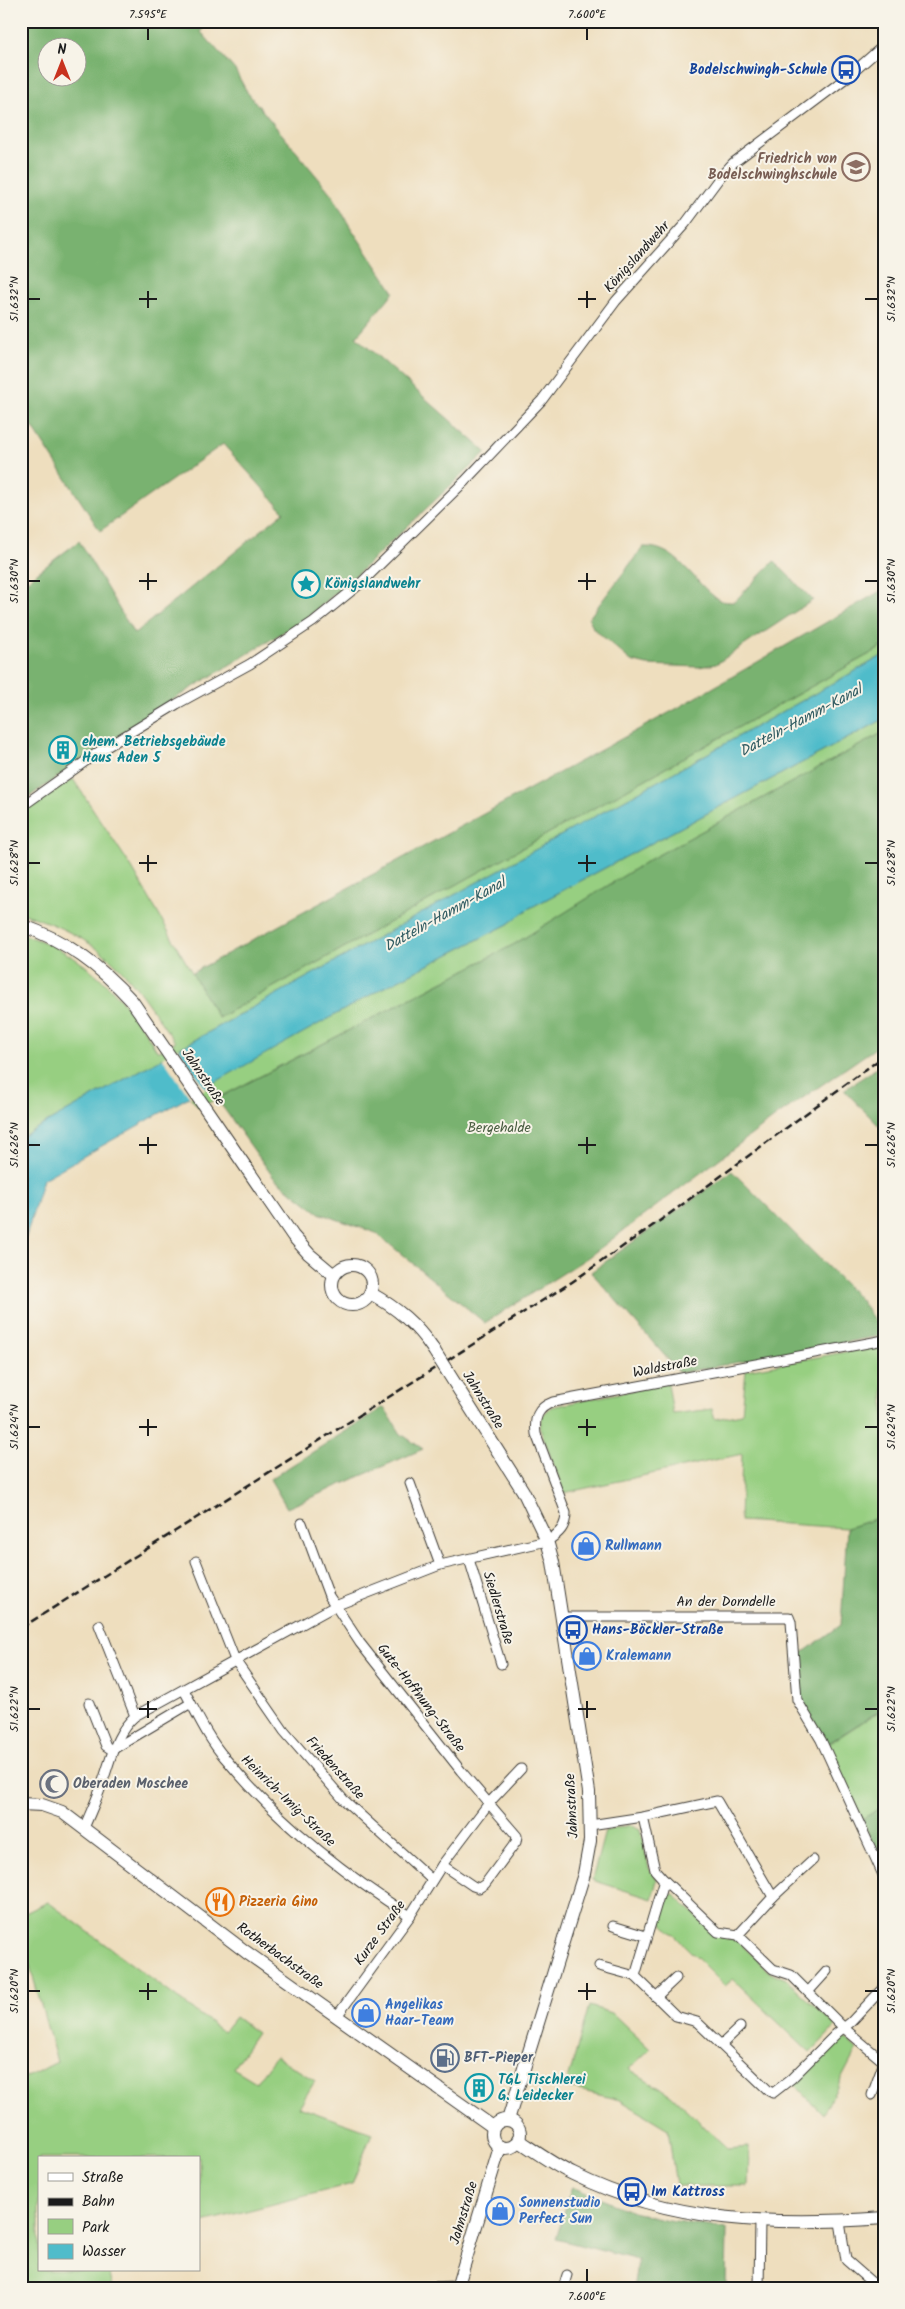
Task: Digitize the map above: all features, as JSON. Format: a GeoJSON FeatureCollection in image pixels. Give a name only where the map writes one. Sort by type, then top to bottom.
{"type":"FeatureCollection","features":[{"type":"Feature","properties":{"kind":"main road","name":"Jahnstraße"},"geometry":{"type":"LineString","coordinates":[[21,925],[60,941],[95,964],[132,1001],[292,1236],[309,1254],[334,1274]]}},
{"type":"Feature","properties":{"kind":"main road"},"geometry":{"type":"LineString","coordinates":[[357,1265],[363,1268],[372,1282],[370,1293],[363,1302],[357,1304],[351,1305],[340,1301],[331,1286],[334,1274],[344,1266],[357,1265]]}},
{"type":"Feature","properties":{"kind":"main road","name":"Jahnstraße"},"geometry":{"type":"LineString","coordinates":[[370,1293],[406,1316],[421,1331],[523,1490],[547,1542],[553,1562],[589,1792],[590,1825],[588,1856],[508,2120]]}},
{"type":"Feature","properties":{"kind":"main road","name":"Rotherbachstraße"},"geometry":{"type":"LineString","coordinates":[[21,1804],[51,1807],[84,1828],[246,1952],[493,2127]]}},
{"type":"Feature","properties":{"kind":"main road"},"geometry":{"type":"LineString","coordinates":[[508,2120],[517,2125],[519,2130],[518,2140],[510,2147],[500,2147],[492,2138],[493,2127],[497,2122],[508,2120]]}},
{"type":"Feature","properties":{"kind":"main road"},"geometry":{"type":"LineString","coordinates":[[518,2140],[572,2174],[633,2199],[705,2216],[760,2221],[840,2222],[884,2218]]}},
{"type":"Feature","properties":{"kind":"main road","name":"Jahnstraße"},"geometry":{"type":"LineString","coordinates":[[458,2287],[500,2147]]}},
{"type":"Feature","properties":{"kind":"street","name":"Königslandwehr"},"geometry":{"type":"LineString","coordinates":[[21,807],[100,751],[177,704],[250,664],[305,627],[360,584],[445,501],[542,400],[616,301],[685,224],[720,177],[734,163],[850,75],[884,45]]}},
{"type":"Feature","properties":{"kind":"street","name":"Waldstraße"},"geometry":{"type":"LineString","coordinates":[[547,1542],[560,1532],[565,1524],[566,1512],[536,1434],[535,1423],[538,1411],[543,1406],[562,1400],[884,1340]]}},
{"type":"Feature","properties":{"kind":"street"},"geometry":{"type":"LineString","coordinates":[[410,1483],[440,1565]]}},
{"type":"Feature","properties":{"kind":"street"},"geometry":{"type":"LineString","coordinates":[[302,1523],[329,1596],[335,1606]]}},
{"type":"Feature","properties":{"kind":"street"},"geometry":{"type":"LineString","coordinates":[[84,1828],[105,1777],[112,1750],[126,1724],[135,1716],[335,1606],[440,1565],[547,1542]]}},
{"type":"Feature","properties":{"kind":"street","name":"Siedlerstraße"},"geometry":{"type":"LineString","coordinates":[[469,1559],[501,1664]]}},
{"type":"Feature","properties":{"kind":"street"},"geometry":{"type":"LineString","coordinates":[[196,1561],[235,1660]]}},
{"type":"Feature","properties":{"kind":"street","name":"Gute-Hoffnung-Straße"},"geometry":{"type":"LineString","coordinates":[[335,1606],[385,1677],[489,1803]]}},
{"type":"Feature","properties":{"kind":"street","name":"An der Dorndelle"},"geometry":{"type":"LineString","coordinates":[[562,1617],[789,1617],[791,1622],[797,1700],[821,1740],[884,1877]]}},
{"type":"Feature","properties":{"kind":"street"},"geometry":{"type":"LineString","coordinates":[[99,1625],[135,1716]]}},
{"type":"Feature","properties":{"kind":"street","name":"Friedenstraße"},"geometry":{"type":"LineString","coordinates":[[235,1660],[284,1731],[312,1765],[375,1830],[432,1880]]}},
{"type":"Feature","properties":{"kind":"street","name":"Heinrich-Imig-Straße"},"geometry":{"type":"LineString","coordinates":[[184,1690],[224,1758],[284,1821],[312,1846],[355,1879],[410,1916]]}},
{"type":"Feature","properties":{"kind":"street"},"geometry":{"type":"LineString","coordinates":[[90,1703],[106,1746],[112,1750]]}},
{"type":"Feature","properties":{"kind":"street"},"geometry":{"type":"LineString","coordinates":[[112,1750],[191,1703]]}},
{"type":"Feature","properties":{"kind":"street","name":"Kurze Straße"},"geometry":{"type":"LineString","coordinates":[[336,2016],[410,1916],[442,1865],[489,1803],[522,1769]]}},
{"type":"Feature","properties":{"kind":"street"},"geometry":{"type":"LineString","coordinates":[[590,1825],[643,1817],[717,1801],[773,1897]]}},
{"type":"Feature","properties":{"kind":"street"},"geometry":{"type":"LineString","coordinates":[[442,1865],[473,1886],[479,1888],[485,1884],[516,1842],[517,1836],[489,1803]]}},
{"type":"Feature","properties":{"kind":"street"},"geometry":{"type":"LineString","coordinates":[[643,1817],[655,1870],[664,1880],[718,1932],[738,1935],[774,1969],[791,1975],[844,2028],[884,2062],[872,2096]]}},
{"type":"Feature","properties":{"kind":"street"},"geometry":{"type":"LineString","coordinates":[[738,1935],[773,1897],[813,1860]]}},
{"type":"Feature","properties":{"kind":"street"},"geometry":{"type":"LineString","coordinates":[[635,1976],[664,1880]]}},
{"type":"Feature","properties":{"kind":"street"},"geometry":{"type":"LineString","coordinates":[[612,1926],[646,1936]]}},
{"type":"Feature","properties":{"kind":"street"},"geometry":{"type":"LineString","coordinates":[[599,1966],[635,1976],[676,2016],[697,2022],[773,2093],[791,2079],[884,1987]]}},
{"type":"Feature","properties":{"kind":"street"},"geometry":{"type":"LineString","coordinates":[[808,1992],[827,1971]]}},
{"type":"Feature","properties":{"kind":"street"},"geometry":{"type":"LineString","coordinates":[[656,1997],[676,1978]]}},
{"type":"Feature","properties":{"kind":"street"},"geometry":{"type":"LineString","coordinates":[[721,2045],[740,2026]]}},
{"type":"Feature","properties":{"kind":"street"},"geometry":{"type":"LineString","coordinates":[[759,2288],[760,2221]]}},
{"type":"Feature","properties":{"kind":"street"},"geometry":{"type":"LineString","coordinates":[[840,2222],[846,2260],[878,2288]]}},
{"type":"Feature","properties":{"kind":"street"},"geometry":{"type":"LineString","coordinates":[[563,2288],[567,2275]]}},
{"type":"Feature","properties":{"kind":"street"},"geometry":{"type":"LineString","coordinates":[[396,2288],[458,2287]]}},
{"type":"Feature","properties":{"kind":"green space"},"geometry":{"type":"Polygon","coordinates":[[[21,21],[206,21],[201,32],[235,70],[247,92],[333,196],[349,225],[394,292],[356,337],[486,452],[354,577],[308,617],[174,699],[21,802],[21,585],[79,541],[134,634],[284,512],[223,444],[100,531],[21,409],[21,327],[24,324],[21,322],[21,21]]]}},
{"type":"Feature","properties":{"kind":"green space"},"geometry":{"type":"Polygon","coordinates":[[[643,547],[655,548],[676,558],[710,593],[721,601],[734,602],[774,561],[813,600],[716,664],[699,667],[647,665],[631,661],[593,628],[589,618],[643,547]]]}},
{"type":"Feature","properties":{"kind":"green space"},"geometry":{"type":"Polygon","coordinates":[[[884,589],[884,646],[218,1018],[192,973],[676,709],[884,589]]]}},
{"type":"Feature","properties":{"kind":"green space"},"geometry":{"type":"Polygon","coordinates":[[[884,646],[884,655],[21,1137],[21,934],[44,942],[65,953],[101,979],[117,995],[158,1052],[175,1042],[144,998],[114,962],[77,936],[21,913],[21,812],[73,779],[132,868],[218,1018],[884,646]]]}},
{"type":"Feature","properties":{"kind":"green space"},"geometry":{"type":"Polygon","coordinates":[[[884,719],[884,732],[649,860],[513,945],[199,1108],[189,1096],[381,989],[508,924],[528,909],[884,719]]]}},
{"type":"Feature","properties":{"kind":"green space","name":"Bergehalde"},"geometry":{"type":"Polygon","coordinates":[[[884,732],[884,1042],[778,1115],[587,1258],[485,1323],[376,1233],[319,1213],[274,1178],[217,1099],[513,945],[649,860],[884,732]]]}},
{"type":"Feature","properties":{"kind":"green space"},"geometry":{"type":"Polygon","coordinates":[[[884,1063],[884,1131],[844,1090],[884,1063]]]}},
{"type":"Feature","properties":{"kind":"green space"},"geometry":{"type":"Polygon","coordinates":[[[732,1171],[860,1299],[884,1335],[680,1373],[591,1272],[732,1171]]]}},
{"type":"Feature","properties":{"kind":"green space"},"geometry":{"type":"Polygon","coordinates":[[[884,1345],[884,1516],[847,1528],[740,1521],[742,1454],[564,1493],[540,1428],[542,1416],[551,1407],[668,1383],[673,1414],[712,1409],[715,1419],[742,1414],[746,1370],[884,1345]]]}},
{"type":"Feature","properties":{"kind":"green space"},"geometry":{"type":"Polygon","coordinates":[[[384,1407],[401,1434],[423,1449],[287,1508],[270,1479],[384,1407]]]}},
{"type":"Feature","properties":{"kind":"green space"},"geometry":{"type":"Polygon","coordinates":[[[884,1516],[884,1708],[827,1744],[800,1697],[798,1656],[841,1625],[847,1528],[884,1516]]]}},
{"type":"Feature","properties":{"kind":"green space"},"geometry":{"type":"Polygon","coordinates":[[[884,1708],[884,1806],[862,1819],[827,1745],[884,1708]]]}},
{"type":"Feature","properties":{"kind":"green space"},"geometry":{"type":"Polygon","coordinates":[[[884,1806],[884,1876],[862,1819],[884,1806]]]}},
{"type":"Feature","properties":{"kind":"green space"},"geometry":{"type":"Polygon","coordinates":[[[630,1825],[640,1830],[649,1868],[657,1880],[652,1899],[592,1880],[605,1831],[630,1825]]]}},
{"type":"Feature","properties":{"kind":"green space"},"geometry":{"type":"Polygon","coordinates":[[[673,1894],[718,1936],[738,1941],[768,1971],[786,1979],[836,2026],[810,2053],[733,1979],[725,1986],[657,1918],[663,1895],[673,1894]]]}},
{"type":"Feature","properties":{"kind":"green space"},"geometry":{"type":"Polygon","coordinates":[[[48,1902],[223,2032],[235,2017],[257,2033],[233,2068],[256,2082],[276,2056],[315,2081],[299,2107],[372,2133],[352,2184],[200,2223],[200,2156],[38,2156],[38,2272],[109,2272],[113,2288],[21,2288],[21,2080],[57,2062],[21,1934],[21,1915],[48,1902]]]}},
{"type":"Feature","properties":{"kind":"green space"},"geometry":{"type":"Polygon","coordinates":[[[589,2006],[612,2013],[650,2049],[629,2069],[671,2095],[728,2149],[749,2147],[748,2186],[676,2186],[668,2129],[620,2100],[566,2087],[589,2006]]]}},
{"type":"Feature","properties":{"kind":"green space"},"geometry":{"type":"Polygon","coordinates":[[[842,2035],[857,2049],[823,2114],[793,2083],[842,2035]]]}},
{"type":"Feature","properties":{"kind":"green space"},"geometry":{"type":"Polygon","coordinates":[[[572,2187],[633,2212],[668,2220],[727,2229],[726,2288],[633,2288],[638,2260],[556,2239],[572,2187]]]}},
{"type":"Feature","properties":{"kind":"water","name":"Datteln-Hamm-Kanal"},"geometry":{"type":"Polygon","coordinates":[[[884,655],[884,719],[528,909],[508,924],[381,989],[43,1179],[21,1254],[21,1137],[884,655]]]}},
{"type":"Feature","properties":{"kind":"pier"},"geometry":{"type":"Polygon","coordinates":[[[178,1048],[206,1089],[190,1098],[162,1057],[178,1048]]]}},
{"type":"Feature","properties":{"kind":"railway"},"geometry":{"type":"LineString","coordinates":[[21,1628],[572,1282],[668,1215],[884,1056]]}},
{"type":"Feature","properties":{"kind":"place","name":"Bodelschwingh-Schule"},"geometry":{"type":"Point","coordinates":[846,70]}},
{"type":"Feature","properties":{"kind":"place","name":"Friedrich von Bodelschwinghschule"},"geometry":{"type":"Point","coordinates":[856,167]}},
{"type":"Feature","properties":{"kind":"place","name":"Königslandwehr"},"geometry":{"type":"Point","coordinates":[306,584]}},
{"type":"Feature","properties":{"kind":"place","name":"ehem. Betriebsgebäude Haus Aden 5"},"geometry":{"type":"Point","coordinates":[63,750]}},
{"type":"Feature","properties":{"kind":"place","name":"Rullmann"},"geometry":{"type":"Point","coordinates":[586,1546]}},
{"type":"Feature","properties":{"kind":"place","name":"Hans-Böckler-Straße"},"geometry":{"type":"Point","coordinates":[573,1630]}},
{"type":"Feature","properties":{"kind":"place","name":"Kralemann"},"geometry":{"type":"Point","coordinates":[587,1656]}},
{"type":"Feature","properties":{"kind":"place","name":"Oberaden Moschee"},"geometry":{"type":"Point","coordinates":[54,1784]}},
{"type":"Feature","properties":{"kind":"place","name":"Pizzeria Gino"},"geometry":{"type":"Point","coordinates":[220,1902]}},
{"type":"Feature","properties":{"kind":"place","name":"Angelikas Haar-Team"},"geometry":{"type":"Point","coordinates":[366,2013]}},
{"type":"Feature","properties":{"kind":"place","name":"BFT-Pieper"},"geometry":{"type":"Point","coordinates":[445,2058]}},
{"type":"Feature","properties":{"kind":"place","name":"TGL Tischlerei G. Leidecker"},"geometry":{"type":"Point","coordinates":[479,2088]}},
{"type":"Feature","properties":{"kind":"place","name":"Im Kattross"},"geometry":{"type":"Point","coordinates":[632,2192]}},
{"type":"Feature","properties":{"kind":"place","name":"Sonnenstudio Perfect Sun"},"geometry":{"type":"Point","coordinates":[500,2211]}}]}
